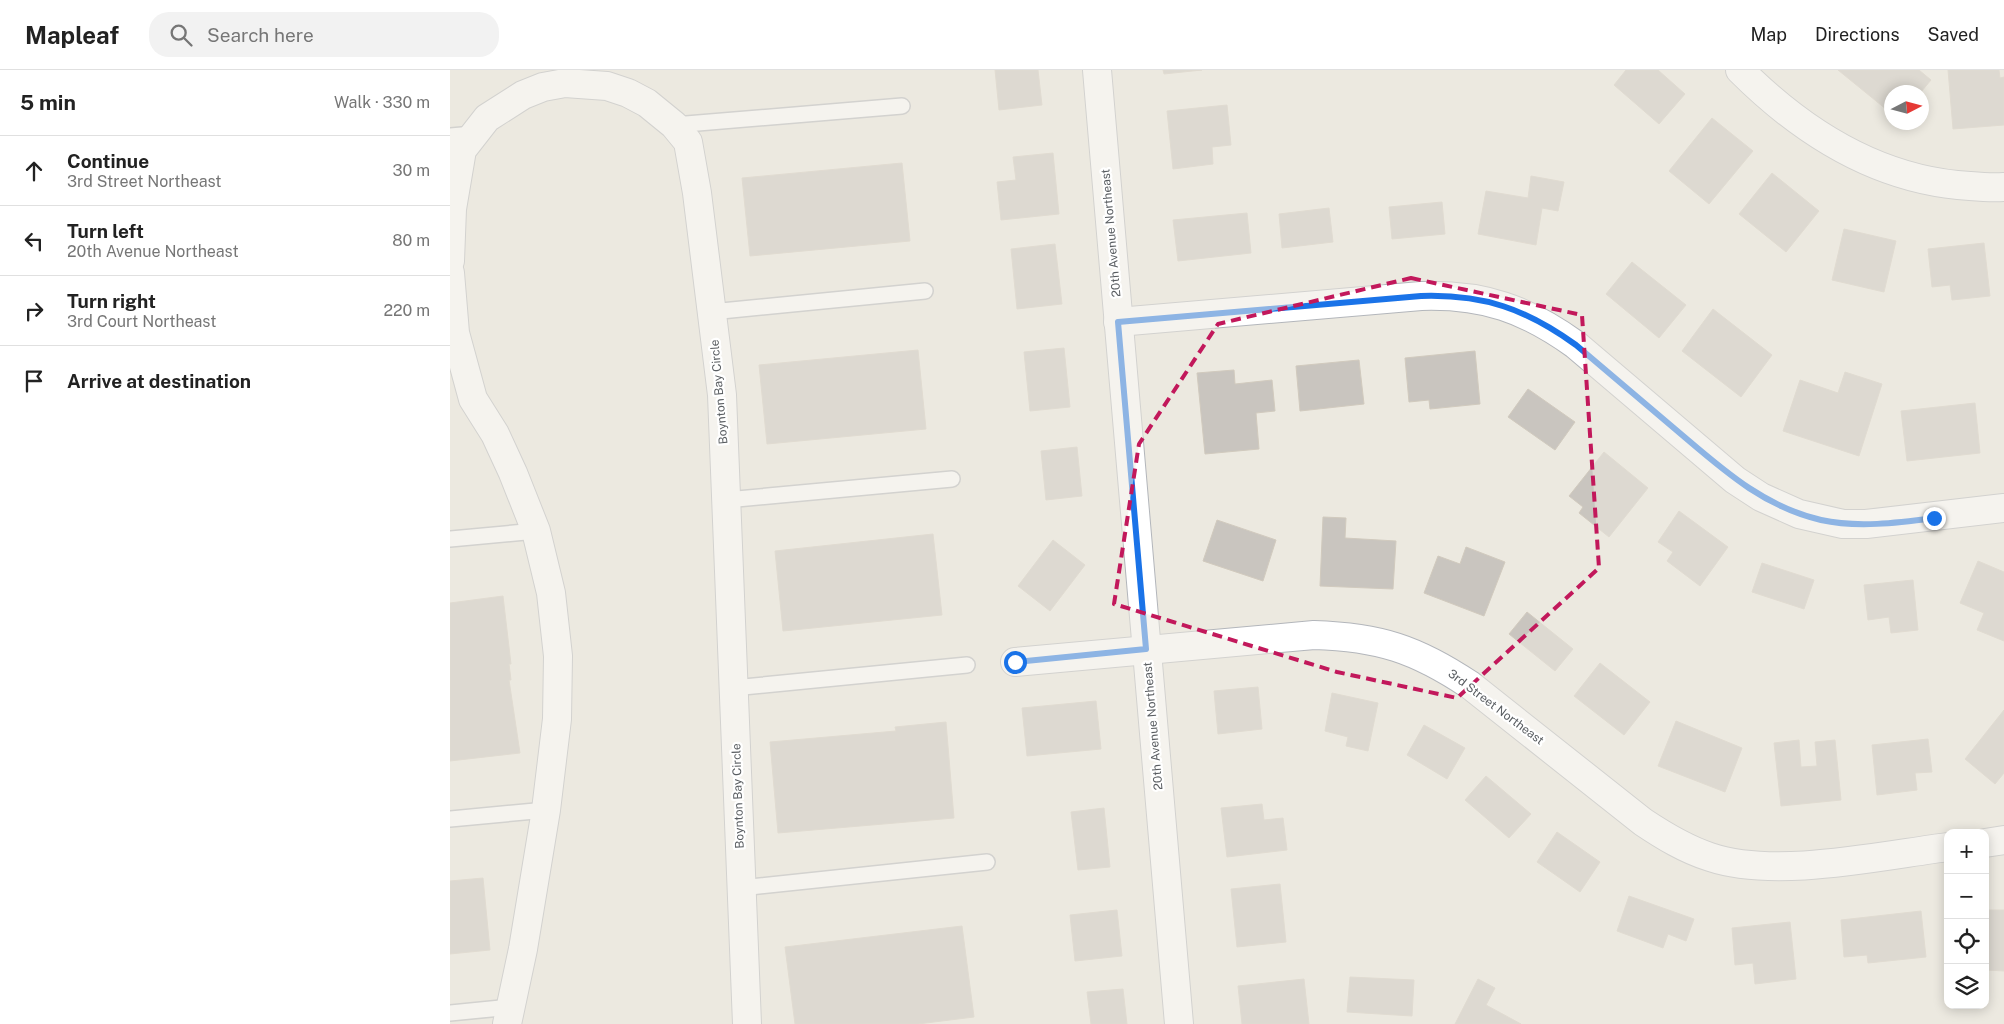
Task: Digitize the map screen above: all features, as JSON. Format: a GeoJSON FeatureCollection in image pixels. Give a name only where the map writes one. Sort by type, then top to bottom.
{"type":"FeatureCollection","features":[{"type":"Feature","properties":{"kind":"street","name":"20th Avenue Northeast"},"geometry":{"type":"LineString","coordinates":[[1097,70],[1179,1024]]}},
{"type":"Feature","properties":{"kind":"street"},"geometry":{"type":"LineString","coordinates":[[1740,70],[1769,99],[1807,128],[1870,163],[1939,185],[2004,187]]}},
{"type":"Feature","properties":{"kind":"street","name":"Boynton Bay Circle"},"geometry":{"type":"LineString","coordinates":[[450,261],[452,209],[462,150],[461,135],[504,105],[536,90],[565,83],[607,86],[628,93],[647,103],[674,125],[688,142],[697,194],[722,395],[747,1024]]}},
{"type":"Feature","properties":{"kind":"street"},"geometry":{"type":"LineString","coordinates":[[450,273],[453,333],[473,399],[495,434],[513,472],[536,531],[551,593],[558,656],[557,719],[546,810],[509,1016]]}},
{"type":"Feature","properties":{"kind":"street"},"geometry":{"type":"LineString","coordinates":[[1118,322],[1421,296],[1446,295],[1488,301],[1510,307],[1550,326],[1576,345],[1735,480],[1778,506],[1821,520],[1866,524],[2004,508]]}},
{"type":"Feature","properties":{"kind":"street","name":"3rd Street Northeast"},"geometry":{"type":"LineString","coordinates":[[1015,662],[1314,635],[1352,636],[1390,644],[1426,658],[1444,668],[1478,691],[1643,822],[1683,846],[1718,860],[1775,867],[1944,847]]}},
{"type":"Feature","properties":{"kind":"street"},"geometry":{"type":"LineString","coordinates":[[1989,842],[2004,840]]}},
{"type":"Feature","properties":{"kind":"lane"},"geometry":{"type":"LineString","coordinates":[[674,125],[902,106]]}},
{"type":"Feature","properties":{"kind":"lane"},"geometry":{"type":"LineString","coordinates":[[712,312],[925,291]]}},
{"type":"Feature","properties":{"kind":"lane"},"geometry":{"type":"LineString","coordinates":[[726,500],[952,479]]}},
{"type":"Feature","properties":{"kind":"lane"},"geometry":{"type":"LineString","coordinates":[[450,539],[536,531]]}},
{"type":"Feature","properties":{"kind":"lane"},"geometry":{"type":"LineString","coordinates":[[733,688],[966,665]]}},
{"type":"Feature","properties":{"kind":"lane"},"geometry":{"type":"LineString","coordinates":[[450,819],[546,810]]}},
{"type":"Feature","properties":{"kind":"lane"},"geometry":{"type":"LineString","coordinates":[[741,888],[987,862]]}},
{"type":"Feature","properties":{"kind":"lane"},"geometry":{"type":"LineString","coordinates":[[450,1013],[509,1016]]}},
{"type":"Feature","properties":{"kind":"highlighted area"},"geometry":{"type":"Polygon","coordinates":[[[1411,278],[1582,315],[1599,568],[1457,698],[1337,672],[1114,604],[1139,444],[1218,324],[1411,278]]]}},
{"type":"Feature","properties":{"kind":"building"},"geometry":{"type":"Polygon","coordinates":[[[995,70],[1038,70],[1042,105],[999,110],[995,70]]]}},
{"type":"Feature","properties":{"kind":"building"},"geometry":{"type":"Polygon","coordinates":[[[1163,70],[1202,70],[1164,74],[1163,70]]]}},
{"type":"Feature","properties":{"kind":"building"},"geometry":{"type":"Polygon","coordinates":[[[1626,70],[1658,70],[1685,94],[1659,124],[1614,85],[1626,70]]]}},
{"type":"Feature","properties":{"kind":"building"},"geometry":{"type":"Polygon","coordinates":[[[1838,70],[1919,70],[1931,80],[1927,85],[1884,85],[1884,107],[1838,70]]]}},
{"type":"Feature","properties":{"kind":"building"},"geometry":{"type":"Polygon","coordinates":[[[1948,70],[1999,70],[2000,78],[2004,77],[2004,125],[1953,129],[1948,70]]]}},
{"type":"Feature","properties":{"kind":"building"},"geometry":{"type":"Polygon","coordinates":[[[1227,105],[1231,145],[1212,147],[1213,164],[1173,169],[1167,111],[1227,105]]]}},
{"type":"Feature","properties":{"kind":"building"},"geometry":{"type":"Polygon","coordinates":[[[1712,118],[1753,151],[1709,204],[1669,171],[1712,118]]]}},
{"type":"Feature","properties":{"kind":"building"},"geometry":{"type":"Polygon","coordinates":[[[1053,153],[1059,214],[1001,220],[997,182],[1016,180],[1013,157],[1053,153]]]}},
{"type":"Feature","properties":{"kind":"building"},"geometry":{"type":"Polygon","coordinates":[[[902,163],[910,241],[750,256],[742,178],[902,163]]]}},
{"type":"Feature","properties":{"kind":"building"},"geometry":{"type":"Polygon","coordinates":[[[1772,173],[1819,211],[1786,252],[1739,214],[1772,173]]]}},
{"type":"Feature","properties":{"kind":"building"},"geometry":{"type":"Polygon","coordinates":[[[1531,176],[1564,182],[1558,211],[1542,208],[1536,245],[1478,234],[1486,191],[1528,198],[1531,176]]]}},
{"type":"Feature","properties":{"kind":"building"},"geometry":{"type":"Polygon","coordinates":[[[1442,202],[1445,234],[1392,239],[1389,207],[1442,202]]]}},
{"type":"Feature","properties":{"kind":"building"},"geometry":{"type":"Polygon","coordinates":[[[1329,208],[1333,242],[1282,248],[1279,214],[1329,208]]]}},
{"type":"Feature","properties":{"kind":"building"},"geometry":{"type":"Polygon","coordinates":[[[1247,213],[1251,253],[1178,261],[1173,220],[1247,213]]]}},
{"type":"Feature","properties":{"kind":"building"},"geometry":{"type":"Polygon","coordinates":[[[1844,229],[1896,241],[1884,292],[1832,280],[1844,229]]]}},
{"type":"Feature","properties":{"kind":"building"},"geometry":{"type":"Polygon","coordinates":[[[1984,243],[1990,296],[1952,300],[1950,285],[1932,287],[1928,249],[1984,243]]]}},
{"type":"Feature","properties":{"kind":"building"},"geometry":{"type":"Polygon","coordinates":[[[1055,244],[1062,304],[1017,309],[1011,249],[1055,244]]]}},
{"type":"Feature","properties":{"kind":"building"},"geometry":{"type":"Polygon","coordinates":[[[1632,262],[1686,305],[1659,338],[1606,294],[1632,262]]]}},
{"type":"Feature","properties":{"kind":"building"},"geometry":{"type":"Polygon","coordinates":[[[1713,309],[1772,355],[1741,397],[1682,351],[1713,309]]]}},
{"type":"Feature","properties":{"kind":"building"},"geometry":{"type":"Polygon","coordinates":[[[1064,348],[1070,407],[1030,411],[1024,352],[1064,348]]]}},
{"type":"Feature","properties":{"kind":"building"},"geometry":{"type":"Polygon","coordinates":[[[918,350],[926,429],[767,444],[759,365],[918,350]]]}},
{"type":"Feature","properties":{"kind":"building"},"geometry":{"type":"Polygon","coordinates":[[[1475,351],[1480,404],[1430,409],[1429,400],[1409,402],[1405,358],[1475,351]]]}},
{"type":"Feature","properties":{"kind":"building"},"geometry":{"type":"Polygon","coordinates":[[[1359,360],[1364,404],[1300,411],[1296,366],[1359,360]]]}},
{"type":"Feature","properties":{"kind":"building"},"geometry":{"type":"Polygon","coordinates":[[[1234,370],[1235,384],[1272,380],[1275,411],[1256,413],[1259,449],[1205,454],[1197,373],[1234,370]]]}},
{"type":"Feature","properties":{"kind":"building"},"geometry":{"type":"Polygon","coordinates":[[[1845,372],[1882,384],[1859,456],[1783,431],[1800,380],[1838,393],[1845,372]]]}},
{"type":"Feature","properties":{"kind":"building"},"geometry":{"type":"Polygon","coordinates":[[[1528,389],[1575,422],[1555,450],[1508,417],[1528,389]]]}},
{"type":"Feature","properties":{"kind":"building"},"geometry":{"type":"Polygon","coordinates":[[[1975,403],[1980,453],[1907,461],[1901,411],[1975,403]]]}},
{"type":"Feature","properties":{"kind":"building"},"geometry":{"type":"Polygon","coordinates":[[[1077,447],[1082,496],[1046,500],[1041,451],[1077,447]]]}},
{"type":"Feature","properties":{"kind":"building"},"geometry":{"type":"Polygon","coordinates":[[[1604,452],[1648,488],[1609,537],[1579,513],[1583,507],[1569,496],[1604,452]]]}},
{"type":"Feature","properties":{"kind":"building"},"geometry":{"type":"Polygon","coordinates":[[[1679,511],[1728,547],[1700,586],[1667,561],[1673,552],[1658,542],[1679,511]]]}},
{"type":"Feature","properties":{"kind":"building"},"geometry":{"type":"Polygon","coordinates":[[[1323,517],[1346,518],[1345,538],[1396,541],[1393,589],[1320,586],[1323,517]]]}},
{"type":"Feature","properties":{"kind":"building"},"geometry":{"type":"Polygon","coordinates":[[[1217,520],[1276,540],[1263,581],[1203,561],[1217,520]]]}},
{"type":"Feature","properties":{"kind":"building"},"geometry":{"type":"Polygon","coordinates":[[[933,534],[942,615],[783,631],[775,551],[933,534]]]}},
{"type":"Feature","properties":{"kind":"building"},"geometry":{"type":"Polygon","coordinates":[[[1053,540],[1085,565],[1050,611],[1018,586],[1053,540]]]}},
{"type":"Feature","properties":{"kind":"building"},"geometry":{"type":"Polygon","coordinates":[[[1466,547],[1505,562],[1484,616],[1424,593],[1438,556],[1460,564],[1466,547]]]}},
{"type":"Feature","properties":{"kind":"building"},"geometry":{"type":"Polygon","coordinates":[[[1978,561],[2004,572],[2004,641],[1977,630],[1984,613],[1960,603],[1978,561]]]}},
{"type":"Feature","properties":{"kind":"building"},"geometry":{"type":"Polygon","coordinates":[[[1762,563],[1814,580],[1804,609],[1752,592],[1762,563]]]}},
{"type":"Feature","properties":{"kind":"building"},"geometry":{"type":"Polygon","coordinates":[[[1913,580],[1918,630],[1891,633],[1889,617],[1868,620],[1864,585],[1913,580]]]}},
{"type":"Feature","properties":{"kind":"building"},"geometry":{"type":"Polygon","coordinates":[[[503,596],[511,664],[509,664],[511,680],[509,680],[520,753],[450,761],[450,603],[503,596]]]}},
{"type":"Feature","properties":{"kind":"building"},"geometry":{"type":"Polygon","coordinates":[[[1527,612],[1573,649],[1555,671],[1509,634],[1527,612]]]}},
{"type":"Feature","properties":{"kind":"building"},"geometry":{"type":"Polygon","coordinates":[[[1600,663],[1650,702],[1624,735],[1574,696],[1600,663]]]}},
{"type":"Feature","properties":{"kind":"building"},"geometry":{"type":"Polygon","coordinates":[[[1258,687],[1262,729],[1218,734],[1214,691],[1258,687]]]}},
{"type":"Feature","properties":{"kind":"building"},"geometry":{"type":"Polygon","coordinates":[[[1332,693],[1378,703],[1368,751],[1346,746],[1348,737],[1325,731],[1332,693]]]}},
{"type":"Feature","properties":{"kind":"building"},"geometry":{"type":"Polygon","coordinates":[[[1096,701],[1101,749],[1027,756],[1022,708],[1096,701]]]}},
{"type":"Feature","properties":{"kind":"building"},"geometry":{"type":"Polygon","coordinates":[[[2004,710],[2004,773],[1995,784],[1965,759],[2004,710]]]}},
{"type":"Feature","properties":{"kind":"building"},"geometry":{"type":"Polygon","coordinates":[[[1676,721],[1742,748],[1725,792],[1658,766],[1676,721]]]}},
{"type":"Feature","properties":{"kind":"building"},"geometry":{"type":"Polygon","coordinates":[[[946,722],[954,818],[778,833],[770,742],[896,731],[895,727],[946,722]]]}},
{"type":"Feature","properties":{"kind":"building"},"geometry":{"type":"Polygon","coordinates":[[[1424,725],[1465,748],[1447,779],[1407,755],[1424,725]]]}},
{"type":"Feature","properties":{"kind":"building"},"geometry":{"type":"Polygon","coordinates":[[[1928,739],[1932,772],[1915,773],[1917,790],[1877,795],[1872,745],[1928,739]]]}},
{"type":"Feature","properties":{"kind":"building"},"geometry":{"type":"Polygon","coordinates":[[[1799,740],[1801,767],[1817,766],[1815,742],[1835,740],[1841,800],[1781,806],[1774,743],[1799,740]]]}},
{"type":"Feature","properties":{"kind":"building"},"geometry":{"type":"Polygon","coordinates":[[[1486,776],[1531,814],[1509,838],[1465,800],[1486,776]]]}},
{"type":"Feature","properties":{"kind":"building"},"geometry":{"type":"Polygon","coordinates":[[[1262,804],[1264,820],[1283,818],[1287,850],[1227,857],[1221,808],[1262,804]]]}},
{"type":"Feature","properties":{"kind":"building"},"geometry":{"type":"Polygon","coordinates":[[[1104,808],[1110,867],[1078,870],[1071,812],[1104,808]]]}},
{"type":"Feature","properties":{"kind":"building"},"geometry":{"type":"Polygon","coordinates":[[[1557,832],[1600,862],[1580,892],[1537,862],[1557,832]]]}},
{"type":"Feature","properties":{"kind":"building"},"geometry":{"type":"Polygon","coordinates":[[[483,878],[490,950],[450,954],[450,881],[483,878]]]}},
{"type":"Feature","properties":{"kind":"building"},"geometry":{"type":"Polygon","coordinates":[[[1280,884],[1286,942],[1237,947],[1231,889],[1280,884]]]}},
{"type":"Feature","properties":{"kind":"building"},"geometry":{"type":"Polygon","coordinates":[[[1629,896],[1694,919],[1686,941],[1668,934],[1663,948],[1617,931],[1629,896]]]}},
{"type":"Feature","properties":{"kind":"building"},"geometry":{"type":"Polygon","coordinates":[[[1117,910],[1122,956],[1075,961],[1070,915],[1117,910]]]}},
{"type":"Feature","properties":{"kind":"building"},"geometry":{"type":"Polygon","coordinates":[[[1989,910],[2004,910],[2004,971],[1989,970],[1989,910]]]}},
{"type":"Feature","properties":{"kind":"building"},"geometry":{"type":"Polygon","coordinates":[[[1921,911],[1926,957],[1868,963],[1867,955],[1844,957],[1841,920],[1921,911]]]}},
{"type":"Feature","properties":{"kind":"building"},"geometry":{"type":"Polygon","coordinates":[[[1790,922],[1796,979],[1755,984],[1753,963],[1735,965],[1732,928],[1790,922]]]}},
{"type":"Feature","properties":{"kind":"building"},"geometry":{"type":"Polygon","coordinates":[[[962,926],[974,1017],[918,1024],[795,1024],[785,947],[962,926]]]}},
{"type":"Feature","properties":{"kind":"building"},"geometry":{"type":"Polygon","coordinates":[[[1350,977],[1414,980],[1412,1016],[1347,1012],[1350,977]]]}},
{"type":"Feature","properties":{"kind":"building"},"geometry":{"type":"Polygon","coordinates":[[[1304,979],[1309,1024],[1242,1024],[1238,986],[1304,979]]]}},
{"type":"Feature","properties":{"kind":"building"},"geometry":{"type":"Polygon","coordinates":[[[1478,979],[1495,988],[1486,1005],[1521,1024],[1455,1024],[1478,979]]]}},
{"type":"Feature","properties":{"kind":"building"},"geometry":{"type":"Polygon","coordinates":[[[1123,989],[1127,1024],[1091,1024],[1087,992],[1123,989]]]}},
{"type":"Feature","properties":{"kind":"route"},"geometry":{"type":"LineString","coordinates":[[1015,662],[1146,649],[1118,322],[1421,296],[1446,295],[1488,301],[1510,307],[1550,326],[1576,345],[1735,480],[1778,506],[1799,514],[1843,524],[1866,524],[1934,518]]}}]}
